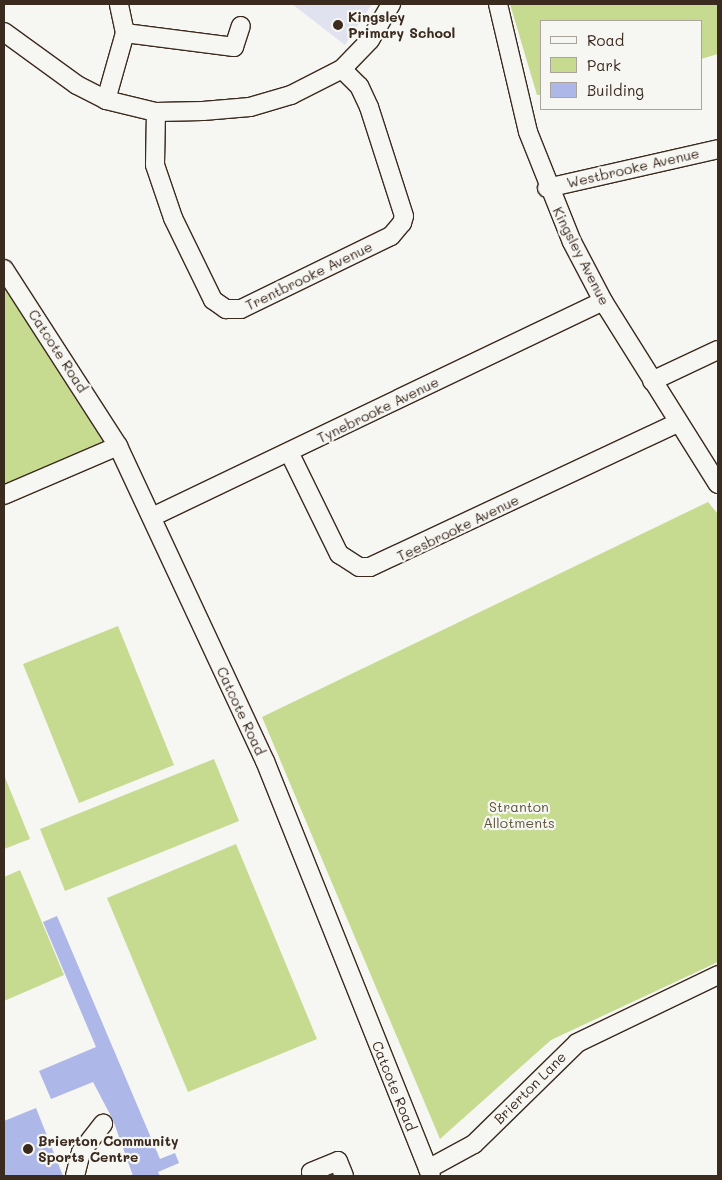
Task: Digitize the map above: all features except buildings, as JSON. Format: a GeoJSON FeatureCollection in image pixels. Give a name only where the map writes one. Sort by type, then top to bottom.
{"type":"FeatureCollection","features":[{"type":"Feature","properties":{"kind":"street"},"geometry":{"type":"LineString","coordinates":[[106,100],[125,33],[119,4]]}},
{"type":"Feature","properties":{"kind":"street"},"geometry":{"type":"LineString","coordinates":[[4,32],[77,85],[106,100],[156,112],[250,106],[292,95],[342,69],[370,40],[391,4]]}},
{"type":"Feature","properties":{"kind":"street","name":"Kingsley Avenue"},"geometry":{"type":"LineString","coordinates":[[498,4],[528,132],[547,188],[603,301],[678,423],[710,463],[718,484]]}},
{"type":"Feature","properties":{"kind":"street"},"geometry":{"type":"LineString","coordinates":[[125,33],[234,47],[241,26]]}},
{"type":"Feature","properties":{"kind":"street","name":"Trentbrooke Avenue"},"geometry":{"type":"LineString","coordinates":[[156,112],[155,166],[173,218],[213,300],[226,309],[241,309],[391,236],[402,223],[404,216],[369,107],[359,86],[342,69]]}},
{"type":"Feature","properties":{"kind":"street","name":"Westbrooke Avenue"},"geometry":{"type":"LineString","coordinates":[[547,188],[718,149]]}},
{"type":"Feature","properties":{"kind":"street","name":"Catcote Road"},"geometry":{"type":"LineString","coordinates":[[4,269],[118,446],[152,517],[265,761],[429,1173]]}},
{"type":"Feature","properties":{"kind":"street","name":"Tynebrooke Avenue"},"geometry":{"type":"LineString","coordinates":[[152,517],[603,301]]}},
{"type":"Feature","properties":{"kind":"street"},"geometry":{"type":"LineString","coordinates":[[652,381],[718,350]]}},
{"type":"Feature","properties":{"kind":"street","name":"Teesbrooke Avenue"},"geometry":{"type":"LineString","coordinates":[[290,452],[339,554],[354,564],[370,567],[678,423]]}},
{"type":"Feature","properties":{"kind":"street"},"geometry":{"type":"LineString","coordinates":[[4,495],[118,446]]}},
{"type":"Feature","properties":{"kind":"street","name":"Brierton Lane"},"geometry":{"type":"LineString","coordinates":[[429,1173],[474,1144],[577,1042],[718,975]]}},
{"type":"Feature","properties":{"kind":"street"},"geometry":{"type":"LineString","coordinates":[[75,1176],[81,1152],[103,1124]]}},
{"type":"Feature","properties":{"kind":"street"},"geometry":{"type":"LineString","coordinates":[[312,1176],[311,1172],[338,1161],[344,1176]]}},
{"type":"Feature","properties":{"kind":"shaded area","name":"Kingsley Primary School"},"geometry":{"type":"Polygon","coordinates":[[[292,4],[372,4],[345,45],[292,4]]]}},
{"type":"Feature","properties":{"kind":"green space"},"geometry":{"type":"Polygon","coordinates":[[[510,4],[718,4],[718,54],[702,59],[702,20],[540,20],[540,95],[537,95],[510,4]]]}},
{"type":"Feature","properties":{"kind":"green space"},"geometry":{"type":"Polygon","coordinates":[[[4,269],[118,446],[4,495],[4,269]]]}},
{"type":"Feature","properties":{"kind":"green space","name":"Stranton Allotments"},"geometry":{"type":"Polygon","coordinates":[[[708,502],[718,514],[718,962],[551,1040],[440,1139],[262,717],[708,502]]]}},
{"type":"Feature","properties":{"kind":"green space"},"geometry":{"type":"Polygon","coordinates":[[[118,626],[174,765],[79,803],[23,664],[118,626]]]}},
{"type":"Feature","properties":{"kind":"green space"},"geometry":{"type":"Polygon","coordinates":[[[214,759],[239,821],[65,891],[40,829],[214,759]]]}},
{"type":"Feature","properties":{"kind":"green space"},"geometry":{"type":"Polygon","coordinates":[[[4,775],[30,839],[4,849],[4,775]]]}},
{"type":"Feature","properties":{"kind":"green space"},"geometry":{"type":"Polygon","coordinates":[[[236,844],[317,1039],[188,1092],[107,898],[236,844]]]}},
{"type":"Feature","properties":{"kind":"green space"},"geometry":{"type":"Polygon","coordinates":[[[20,870],[64,975],[4,1001],[4,877],[20,870]]]}},
{"type":"Feature","properties":{"kind":"place","name":"Kingsley Primary School"},"geometry":{"type":"Point","coordinates":[338,25]}},
{"type":"Feature","properties":{"kind":"place","name":"Brierton Community Sports Centre"},"geometry":{"type":"Point","coordinates":[28,1149]}}]}
